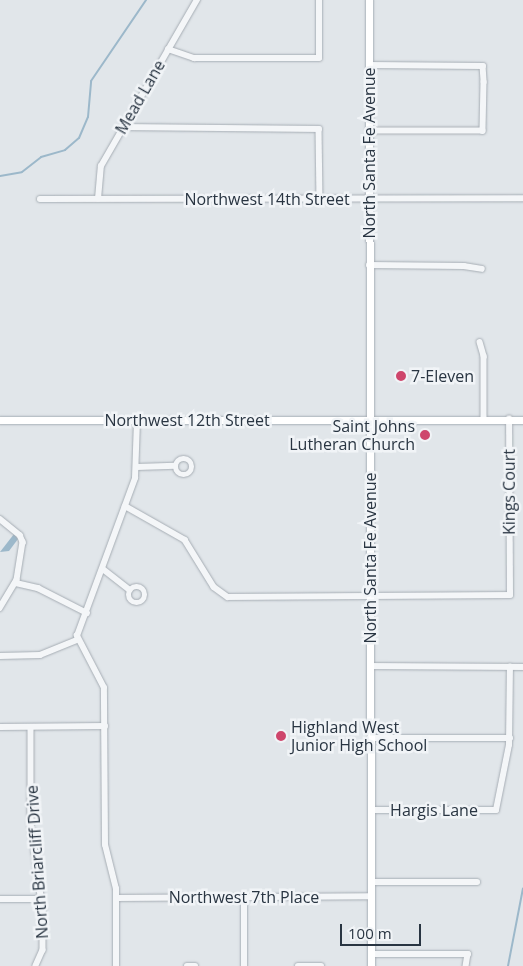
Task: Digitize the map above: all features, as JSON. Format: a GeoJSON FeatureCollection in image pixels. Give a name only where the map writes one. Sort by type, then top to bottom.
{"type":"FeatureCollection","features":[{"type":"Feature","properties":{"kind":"main road","name":"North Santa Fe Avenue"},"geometry":{"type":"LineString","coordinates":[[369,0],[371,966]]}},
{"type":"Feature","properties":{"kind":"main road","name":"Northwest 12th Street"},"geometry":{"type":"LineString","coordinates":[[0,420],[523,420]]}},
{"type":"Feature","properties":{"kind":"street","name":"Mead Lane"},"geometry":{"type":"LineString","coordinates":[[98,199],[99,170],[197,0]]}},
{"type":"Feature","properties":{"kind":"street"},"geometry":{"type":"LineString","coordinates":[[168,49],[194,58],[319,58],[319,0]]}},
{"type":"Feature","properties":{"kind":"street"},"geometry":{"type":"LineString","coordinates":[[369,65],[483,66],[483,131],[370,132]]}},
{"type":"Feature","properties":{"kind":"street"},"geometry":{"type":"LineString","coordinates":[[123,127],[320,129],[320,199]]}},
{"type":"Feature","properties":{"kind":"street","name":"Northwest 14th Street"},"geometry":{"type":"LineString","coordinates":[[40,199],[523,198]]}},
{"type":"Feature","properties":{"kind":"street"},"geometry":{"type":"LineString","coordinates":[[369,265],[464,266],[482,269]]}},
{"type":"Feature","properties":{"kind":"street"},"geometry":{"type":"LineString","coordinates":[[480,342],[484,356],[484,419]]}},
{"type":"Feature","properties":{"kind":"street"},"geometry":{"type":"LineString","coordinates":[[0,656],[40,655],[77,640],[137,467],[137,420]]}},
{"type":"Feature","properties":{"kind":"street","name":"Kings Court"},"geometry":{"type":"LineString","coordinates":[[370,596],[510,595],[509,420]]}},
{"type":"Feature","properties":{"kind":"street"},"geometry":{"type":"LineString","coordinates":[[137,467],[175,466]]}},
{"type":"Feature","properties":{"kind":"street"},"geometry":{"type":"LineString","coordinates":[[125,506],[185,540],[214,587],[224,596],[370,596]]}},
{"type":"Feature","properties":{"kind":"street"},"geometry":{"type":"LineString","coordinates":[[0,519],[20,535],[22,542],[16,583],[0,608]]}},
{"type":"Feature","properties":{"kind":"street"},"geometry":{"type":"LineString","coordinates":[[103,569],[130,590]]}},
{"type":"Feature","properties":{"kind":"street"},"geometry":{"type":"LineString","coordinates":[[16,583],[38,588],[87,613]]}},
{"type":"Feature","properties":{"kind":"street"},"geometry":{"type":"LineString","coordinates":[[77,640],[102,683],[105,726],[105,845],[116,898],[116,966]]}},
{"type":"Feature","properties":{"kind":"street"},"geometry":{"type":"LineString","coordinates":[[370,666],[523,667]]}},
{"type":"Feature","properties":{"kind":"street"},"geometry":{"type":"LineString","coordinates":[[370,738],[510,738],[510,666]]}},
{"type":"Feature","properties":{"kind":"street"},"geometry":{"type":"LineString","coordinates":[[0,727],[105,726]]}},
{"type":"Feature","properties":{"kind":"street","name":"North Briarcliff Drive"},"geometry":{"type":"LineString","coordinates":[[31,727],[31,824],[43,898],[43,950],[36,966]]}},
{"type":"Feature","properties":{"kind":"street","name":"Hargis Lane"},"geometry":{"type":"LineString","coordinates":[[371,810],[496,810],[510,738]]}},
{"type":"Feature","properties":{"kind":"street"},"geometry":{"type":"LineString","coordinates":[[371,882],[477,882]]}},
{"type":"Feature","properties":{"kind":"street","name":"Northwest 7th Place"},"geometry":{"type":"LineString","coordinates":[[116,898],[371,896]]}},
{"type":"Feature","properties":{"kind":"street"},"geometry":{"type":"LineString","coordinates":[[244,897],[244,966]]}},
{"type":"Feature","properties":{"kind":"street"},"geometry":{"type":"LineString","coordinates":[[0,899],[43,898]]}},
{"type":"Feature","properties":{"kind":"street"},"geometry":{"type":"LineString","coordinates":[[371,954],[468,954],[466,966]]}},
{"type":"Feature","properties":{"kind":"street"},"geometry":{"type":"LineString","coordinates":[[187,966],[195,966]]}},
{"type":"Feature","properties":{"kind":"street"},"geometry":{"type":"LineString","coordinates":[[298,966],[322,966]]}},
{"type":"Feature","properties":{"kind":"water"},"geometry":{"type":"Polygon","coordinates":[[[14,534],[18,539],[9,551],[0,552],[14,534]]]}},
{"type":"Feature","properties":{"kind":"waterway"},"geometry":{"type":"LineString","coordinates":[[0,176],[22,172],[41,157],[65,150],[79,138],[88,117],[91,81],[146,0]]}},
{"type":"Feature","properties":{"kind":"waterway"},"geometry":{"type":"LineString","coordinates":[[508,966],[523,888]]}},
{"type":"Feature","properties":{"kind":"place","name":"7-Eleven"},"geometry":{"type":"Point","coordinates":[401,376]}},
{"type":"Feature","properties":{"kind":"place","name":"Saint Johns Lutheran Church"},"geometry":{"type":"Point","coordinates":[425,435]}},
{"type":"Feature","properties":{"kind":"place","name":"Highland West Junior High School"},"geometry":{"type":"Point","coordinates":[281,736]}}]}
